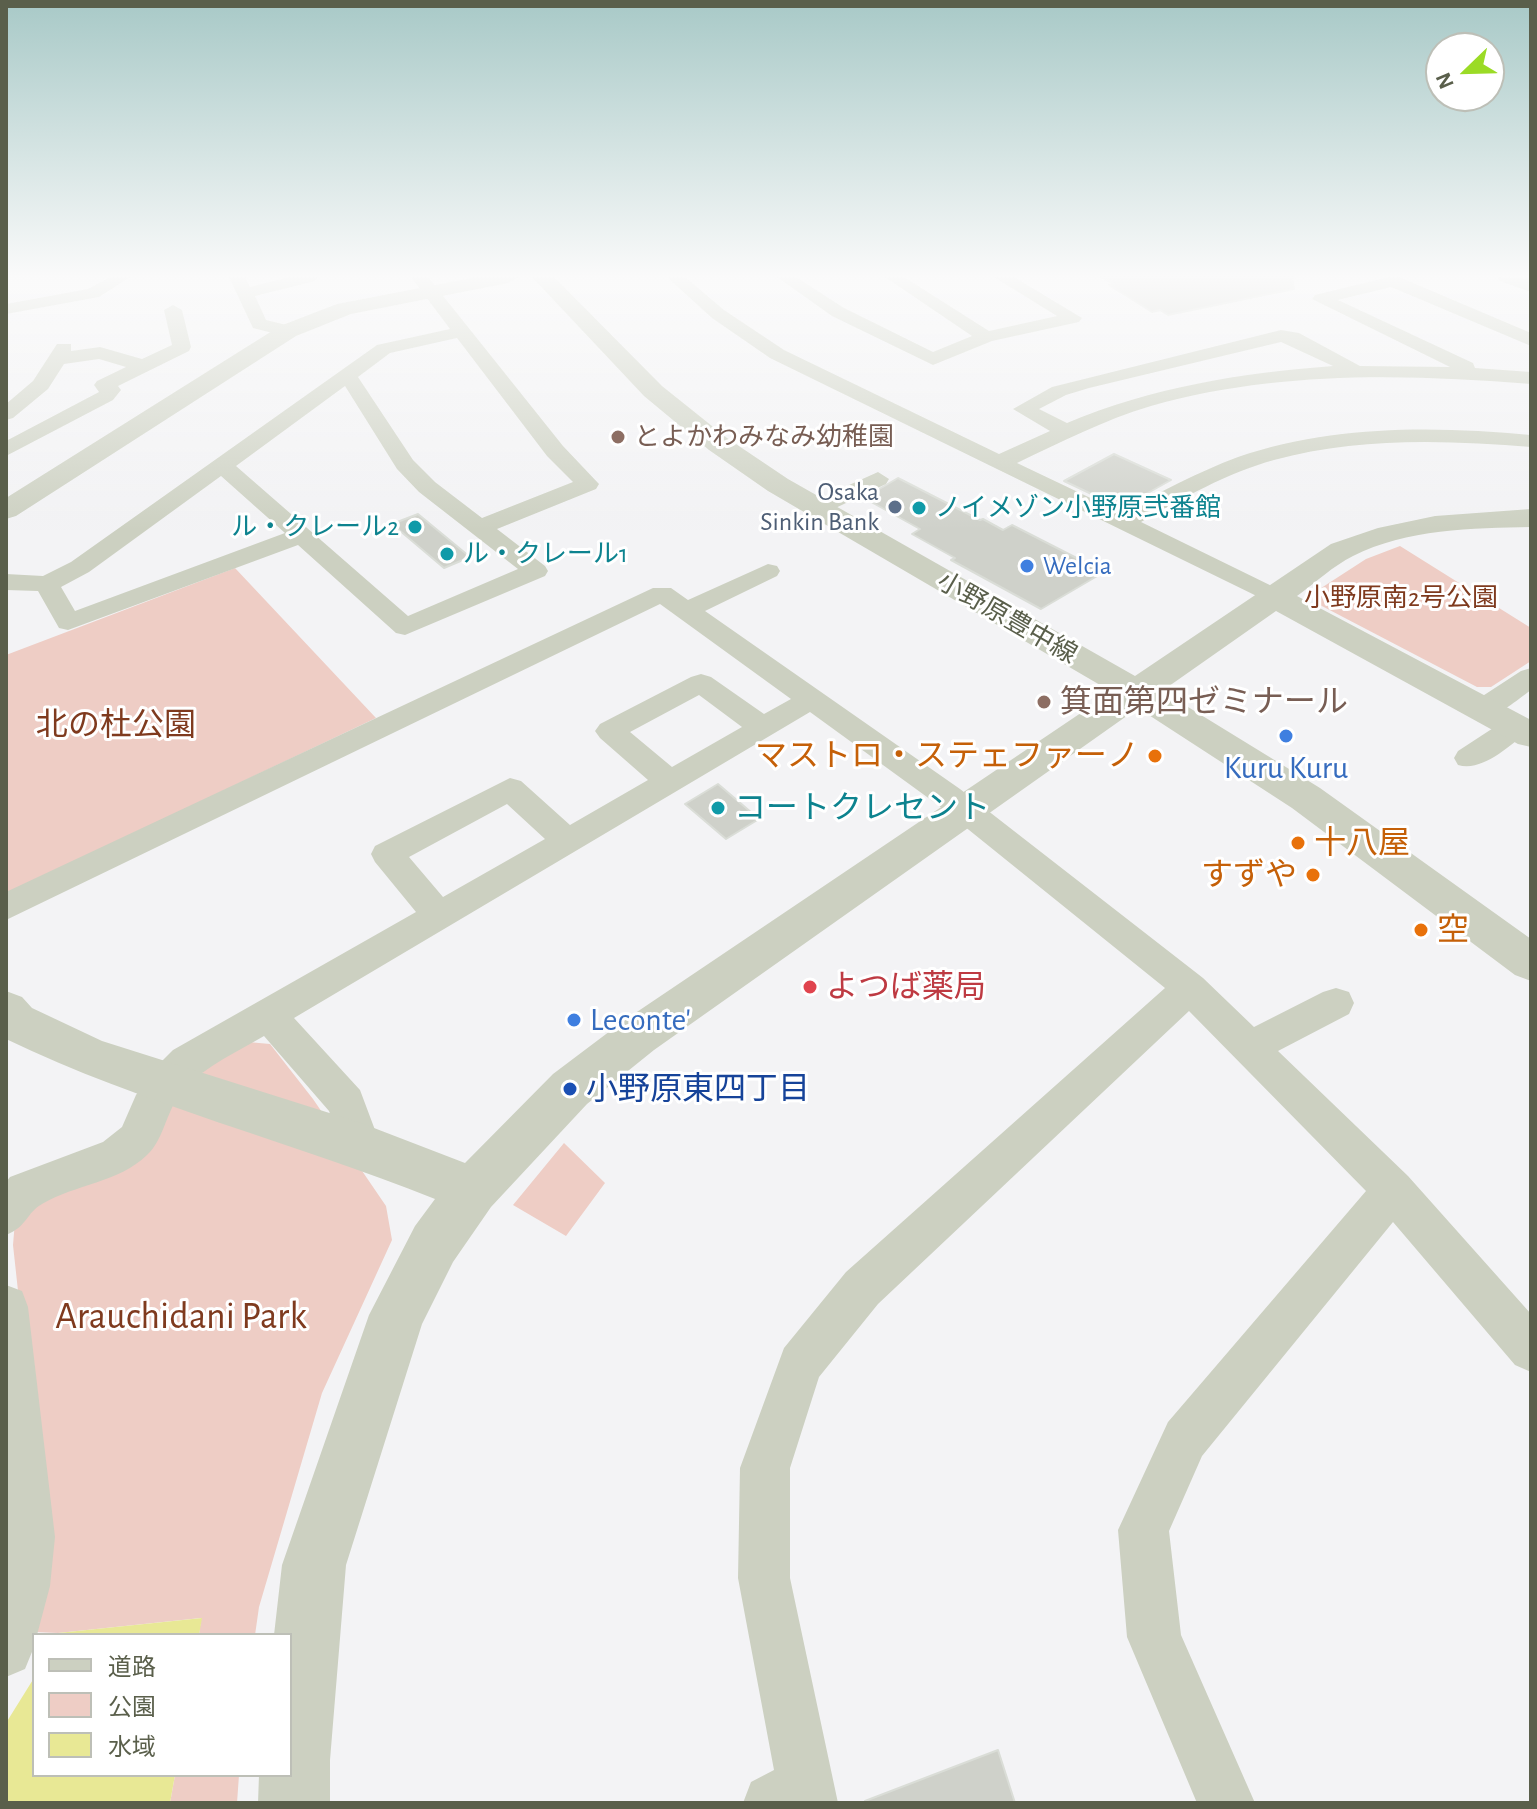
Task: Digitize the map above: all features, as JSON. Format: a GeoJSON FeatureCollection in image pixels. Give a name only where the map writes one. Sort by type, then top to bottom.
{"type":"FeatureCollection","features":[{"type":"Feature","properties":{"kind":"street"},"geometry":{"type":"LineString","coordinates":[[6,414],[41,385],[56,361]]}},
{"type":"Feature","properties":{"kind":"street"},"geometry":{"type":"LineString","coordinates":[[129,361],[142,365]]}},
{"type":"Feature","properties":{"kind":"street"},"geometry":{"type":"LineString","coordinates":[[6,450],[106,396],[111,390],[104,385],[150,361]]}},
{"type":"Feature","properties":{"kind":"street"},"geometry":{"type":"LineString","coordinates":[[6,510],[240,361]]}},
{"type":"Feature","properties":{"kind":"street"},"geometry":{"type":"LineString","coordinates":[[6,582],[47,584],[80,567],[367,361]]}},
{"type":"Feature","properties":{"kind":"street"},"geometry":{"type":"LineString","coordinates":[[479,528],[588,484],[555,451],[483,361]]}},
{"type":"Feature","properties":{"kind":"street","name":"小野原豊中線"},"geometry":{"type":"LineString","coordinates":[[624,361],[683,417],[766,476],[1136,691],[1306,798],[1531,963]]}},
{"type":"Feature","properties":{"kind":"street"},"geometry":{"type":"LineString","coordinates":[[792,361],[1273,596],[1524,730]]}},
{"type":"Feature","properties":{"kind":"street"},"geometry":{"type":"LineString","coordinates":[[1066,431],[1023,409],[1059,391],[1176,361]]}},
{"type":"Feature","properties":{"kind":"street"},"geometry":{"type":"LineString","coordinates":[[1339,361],[1357,371]]}},
{"type":"Feature","properties":{"kind":"street"},"geometry":{"type":"LineString","coordinates":[[1453,361],[1478,373]]}},
{"type":"Feature","properties":{"kind":"street"},"geometry":{"type":"LineString","coordinates":[[998,463],[1066,431],[1143,402],[1195,389],[1272,377],[1357,371],[1523,377],[1528,400]]}},
{"type":"Feature","properties":{"kind":"street"},"geometry":{"type":"LineString","coordinates":[[222,465],[405,627],[536,571],[427,487],[405,464],[348,376]]}},
{"type":"Feature","properties":{"kind":"street"},"geometry":{"type":"LineString","coordinates":[[1122,523],[1179,490],[1220,472],[1265,456],[1315,445],[1432,436],[1531,441]]}},
{"type":"Feature","properties":{"kind":"street"},"geometry":{"type":"LineString","coordinates":[[817,508],[878,479]]}},
{"type":"Feature","properties":{"kind":"street"},"geometry":{"type":"LineString","coordinates":[[294,1803],[295,1760],[314,1565],[397,1315],[434,1244],[473,1190],[570,1089],[638,1036],[1342,550],[1381,534],[1432,522],[1531,518]]}},
{"type":"Feature","properties":{"kind":"street"},"geometry":{"type":"LineString","coordinates":[[47,584],[68,622],[302,535]]}},
{"type":"Feature","properties":{"kind":"street"},"geometry":{"type":"LineString","coordinates":[[687,610],[768,571]]}},
{"type":"Feature","properties":{"kind":"street"},"geometry":{"type":"LineString","coordinates":[[6,907],[662,593],[965,810],[1190,988],[1393,1190],[1531,1349]]}},
{"type":"Feature","properties":{"kind":"street"},"geometry":{"type":"LineString","coordinates":[[1485,708],[1531,677]]}},
{"type":"Feature","properties":{"kind":"street"},"geometry":{"type":"LineString","coordinates":[[670,782],[610,731],[701,683],[763,728]]}},
{"type":"Feature","properties":{"kind":"street"},"geometry":{"type":"LineString","coordinates":[[6,1215],[25,1191],[117,1156],[137,1139],[150,1107],[178,1086],[187,1062],[812,699]]}},
{"type":"Feature","properties":{"kind":"street"},"geometry":{"type":"LineString","coordinates":[[1469,758],[1524,730]]}},
{"type":"Feature","properties":{"kind":"street"},"geometry":{"type":"LineString","coordinates":[[439,916],[387,854],[510,789],[568,841]]}},
{"type":"Feature","properties":{"kind":"street"},"geometry":{"type":"LineString","coordinates":[[795,1797],[764,1578],[765,1468],[800,1364],[862,1288],[1190,988]]}},
{"type":"Feature","properties":{"kind":"street"},"geometry":{"type":"LineString","coordinates":[[1250,1047],[1336,1003]]}},
{"type":"Feature","properties":{"kind":"street"},"geometry":{"type":"LineString","coordinates":[[6,1010],[16,1022],[90,1057],[178,1086],[353,1124]]}},
{"type":"Feature","properties":{"kind":"street"},"geometry":{"type":"LineString","coordinates":[[268,1015],[353,1124],[411,1165],[473,1190]]}},
{"type":"Feature","properties":{"kind":"street"},"geometry":{"type":"LineString","coordinates":[[1226,1803],[1154,1637],[1143,1530],[1185,1439],[1393,1190]]}},
{"type":"Feature","properties":{"kind":"street"},"geometry":{"type":"LineString","coordinates":[[6,1307],[29,1537],[24,1586],[6,1650]]}},
{"type":"Feature","properties":{"kind":"green space","name":"小野原南2号公園"},"geometry":{"type":"Polygon","coordinates":[[[1400,546],[1531,628],[1531,661],[1491,687],[1477,687],[1320,605],[1315,592],[1366,559],[1400,546]]]}},
{"type":"Feature","properties":{"kind":"green space","name":"北の杜公園"},"geometry":{"type":"Polygon","coordinates":[[[235,568],[376,718],[6,894],[6,655],[235,568]]]}},
{"type":"Feature","properties":{"kind":"green space","name":"Arauchidani Park"},"geometry":{"type":"Polygon","coordinates":[[[248,1042],[270,1044],[313,1099],[386,1206],[392,1240],[322,1393],[259,1607],[255,1633],[199,1633],[201,1618],[58,1633],[35,1632],[49,1575],[13,1245],[15,1221],[155,1123],[213,1061],[248,1042]]]}},
{"type":"Feature","properties":{"kind":"green space"},"geometry":{"type":"Polygon","coordinates":[[[564,1143],[605,1183],[566,1236],[513,1205],[564,1143]]]}},
{"type":"Feature","properties":{"kind":"green space"},"geometry":{"type":"Polygon","coordinates":[[[175,1777],[239,1777],[237,1803],[170,1803],[175,1777]]]}},
{"type":"Feature","properties":{"kind":"water"},"geometry":{"type":"Polygon","coordinates":[[[202,1618],[199,1633],[58,1633],[202,1618]]]}},
{"type":"Feature","properties":{"kind":"water"},"geometry":{"type":"Polygon","coordinates":[[[32,1681],[32,1777],[175,1777],[170,1803],[6,1803],[6,1723],[32,1681]]]}},
{"type":"Feature","properties":{"kind":"building"},"geometry":{"type":"Polygon","coordinates":[[[1114,454],[1171,480],[1121,508],[1064,481],[1114,454]]]}},
{"type":"Feature","properties":{"kind":"building","name":"Welcia"},"geometry":{"type":"Polygon","coordinates":[[[898,478],[1003,530],[1012,525],[1104,572],[1041,609],[951,560],[955,558],[912,534],[920,529],[864,498],[898,478]]]}},
{"type":"Feature","properties":{"kind":"building"},"geometry":{"type":"Polygon","coordinates":[[[418,514],[470,557],[444,568],[392,524],[418,514]]]}},
{"type":"Feature","properties":{"kind":"building","name":"コートクレセント"},"geometry":{"type":"Polygon","coordinates":[[[718,784],[759,819],[726,839],[685,804],[718,784]]]}},
{"type":"Feature","properties":{"kind":"building"},"geometry":{"type":"Polygon","coordinates":[[[998,1750],[1015,1803],[865,1801],[998,1750]]]}},
{"type":"Feature","properties":{"kind":"place","name":"とよかわみなみ幼稚園"},"geometry":{"type":"Point","coordinates":[618,437]}},
{"type":"Feature","properties":{"kind":"place","name":"Osaka Sinkin Bank"},"geometry":{"type":"Point","coordinates":[895,507]}},
{"type":"Feature","properties":{"kind":"place","name":"ノイメゾン小野原弐番館"},"geometry":{"type":"Point","coordinates":[919,508]}},
{"type":"Feature","properties":{"kind":"place","name":"ル・クレール2"},"geometry":{"type":"Point","coordinates":[415,527]}},
{"type":"Feature","properties":{"kind":"place","name":"ル・クレール1"},"geometry":{"type":"Point","coordinates":[447,554]}},
{"type":"Feature","properties":{"kind":"place","name":"Welcia"},"geometry":{"type":"Point","coordinates":[1027,566]}},
{"type":"Feature","properties":{"kind":"place","name":"箕面第四ゼミナール"},"geometry":{"type":"Point","coordinates":[1044,702]}},
{"type":"Feature","properties":{"kind":"place","name":"Kuru Kuru"},"geometry":{"type":"Point","coordinates":[1286,736]}},
{"type":"Feature","properties":{"kind":"place","name":"マストロ・ステェファーノ"},"geometry":{"type":"Point","coordinates":[1155,756]}},
{"type":"Feature","properties":{"kind":"place","name":"コートクレセント"},"geometry":{"type":"Point","coordinates":[718,808]}},
{"type":"Feature","properties":{"kind":"place","name":"十八屋"},"geometry":{"type":"Point","coordinates":[1298,843]}},
{"type":"Feature","properties":{"kind":"place","name":"すずや"},"geometry":{"type":"Point","coordinates":[1313,875]}},
{"type":"Feature","properties":{"kind":"place","name":"空"},"geometry":{"type":"Point","coordinates":[1421,930]}},
{"type":"Feature","properties":{"kind":"place","name":"よつば薬局"},"geometry":{"type":"Point","coordinates":[810,987]}},
{"type":"Feature","properties":{"kind":"place","name":"Leconte'"},"geometry":{"type":"Point","coordinates":[574,1020]}},
{"type":"Feature","properties":{"kind":"place","name":"小野原東四丁目"},"geometry":{"type":"Point","coordinates":[570,1089]}}]}
